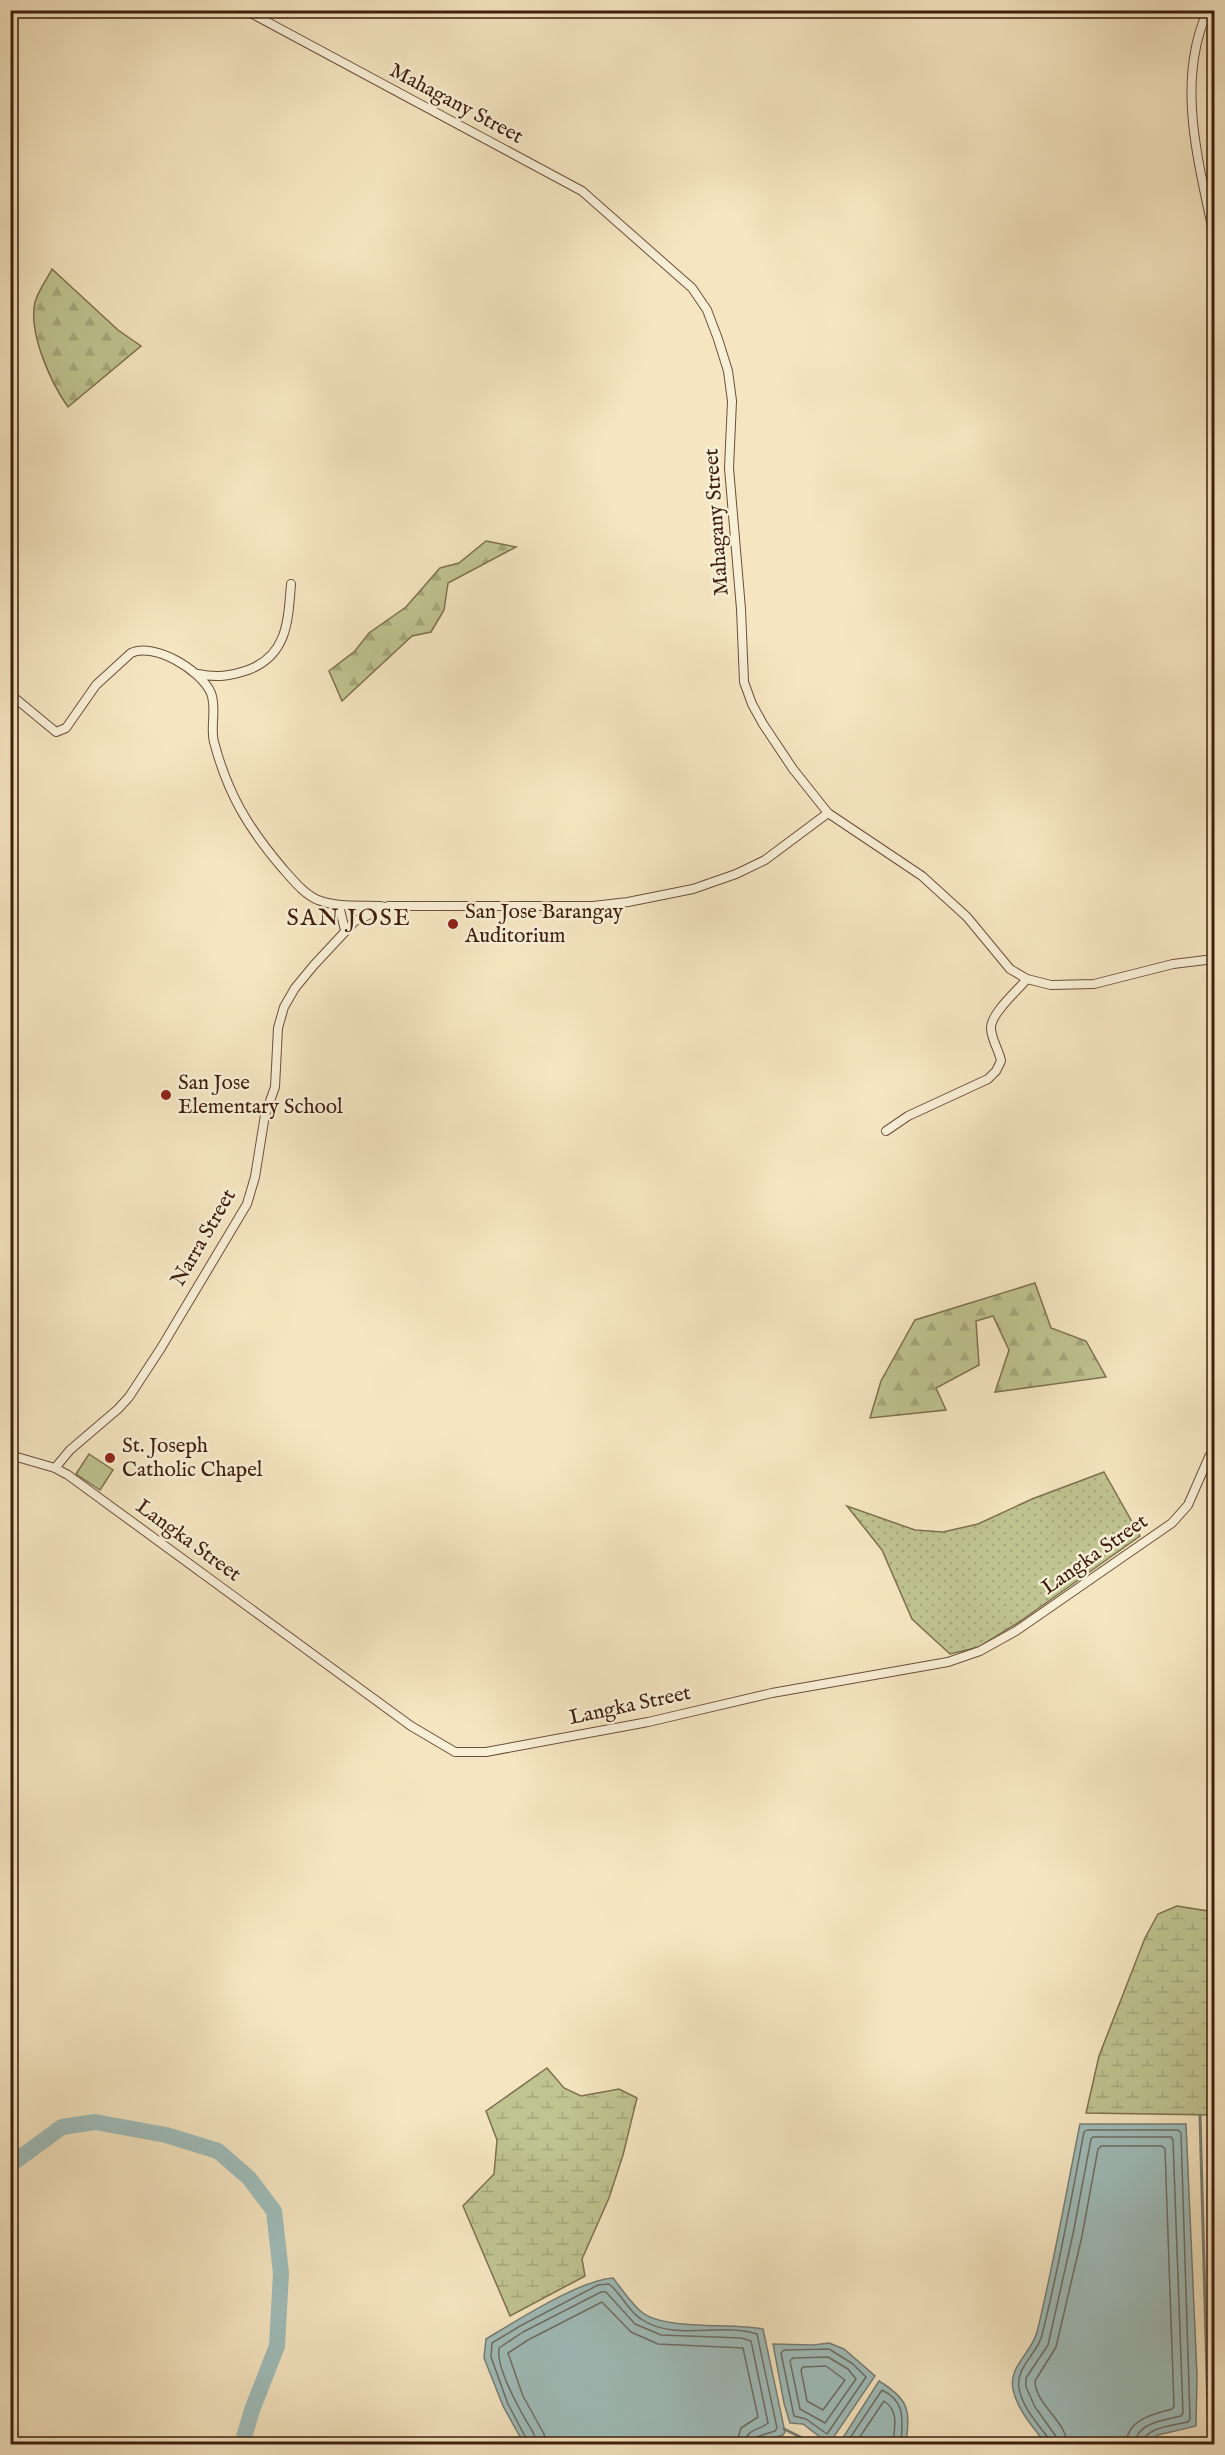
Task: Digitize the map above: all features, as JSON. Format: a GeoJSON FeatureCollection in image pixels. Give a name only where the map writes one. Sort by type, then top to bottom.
{"type":"FeatureCollection","features":[{"type":"Feature","properties":{"kind":"street","name":"Mahagany Street"},"geometry":{"type":"LineString","coordinates":[[244,10],[514,156],[582,190],[692,288],[706,310],[718,339],[728,371],[732,401],[729,468],[741,609],[744,682],[763,724],[793,769],[828,813],[922,876],[967,917],[1010,969],[1027,979],[1051,985],[1094,984],[1173,964],[1215,959]]}},
{"type":"Feature","properties":{"kind":"street"},"geometry":{"type":"LineString","coordinates":[[1208,10],[1196,43],[1191,66],[1191,91],[1195,134],[1215,236]]}},
{"type":"Feature","properties":{"kind":"street"},"geometry":{"type":"LineString","coordinates":[[196,674],[221,677],[232,675],[260,665],[272,657],[286,628],[291,584]]}},
{"type":"Feature","properties":{"kind":"street"},"geometry":{"type":"LineString","coordinates":[[10,694],[56,732],[66,728],[105,675],[136,651],[159,653],[186,666],[206,682],[213,700],[214,741],[233,796],[250,828],[296,884],[317,899],[339,906],[388,906]]}},
{"type":"Feature","properties":{"kind":"street","name":"Narra Street"},"geometry":{"type":"LineString","coordinates":[[55,1468],[70,1450],[129,1397],[162,1348],[247,1204],[255,1177],[265,1115],[275,1087],[278,1028],[284,1007],[295,988],[345,930],[366,914],[388,906],[561,908],[656,897],[693,889],[736,874],[773,854],[828,813]]}},
{"type":"Feature","properties":{"kind":"street"},"geometry":{"type":"LineString","coordinates":[[339,906],[345,930]]}},
{"type":"Feature","properties":{"kind":"street"},"geometry":{"type":"LineString","coordinates":[[886,1131],[908,1116],[980,1083],[996,1071],[1001,1061],[991,1030],[992,1022],[997,1012],[1027,979]]}},
{"type":"Feature","properties":{"kind":"street","name":"Langka Street"},"geometry":{"type":"LineString","coordinates":[[55,1468],[174,1550],[232,1596],[411,1726],[460,1753],[486,1752],[623,1727],[772,1693],[948,1662],[980,1651],[1044,1613],[1172,1523],[1188,1505],[1209,1457],[1215,1449]]}},
{"type":"Feature","properties":{"kind":"street"},"geometry":{"type":"LineString","coordinates":[[10,1455],[55,1468]]}},
{"type":"Feature","properties":{"kind":"green space"},"geometry":{"type":"Polygon","coordinates":[[[52,269],[118,330],[141,346],[68,407],[42,357],[35,328],[35,302],[52,269]]]}},
{"type":"Feature","properties":{"kind":"green space"},"geometry":{"type":"Polygon","coordinates":[[[486,541],[516,547],[448,583],[444,610],[431,632],[412,636],[342,701],[329,671],[355,651],[369,633],[406,607],[440,568],[459,563],[486,541]]]}},
{"type":"Feature","properties":{"kind":"green space"},"geometry":{"type":"Polygon","coordinates":[[[1035,1283],[1051,1328],[1086,1341],[1106,1377],[995,1392],[1009,1350],[993,1316],[976,1321],[979,1365],[936,1388],[946,1410],[870,1418],[881,1381],[915,1320],[1035,1283]]]}},
{"type":"Feature","properties":{"kind":"green space"},"geometry":{"type":"Polygon","coordinates":[[[89,1454],[113,1470],[100,1490],[76,1474],[89,1454]]]}},
{"type":"Feature","properties":{"kind":"green space"},"geometry":{"type":"Polygon","coordinates":[[[1104,1472],[1140,1536],[1022,1620],[979,1647],[950,1654],[912,1619],[882,1550],[847,1506],[915,1530],[943,1532],[978,1524],[1032,1499],[1104,1472]]]}},
{"type":"Feature","properties":{"kind":"green space"},"geometry":{"type":"Polygon","coordinates":[[[1177,1906],[1214,1912],[1214,2054],[1208,2062],[1214,2079],[1214,2115],[1086,2113],[1099,2056],[1145,1938],[1158,1914],[1177,1906]]]}},
{"type":"Feature","properties":{"kind":"green space"},"geometry":{"type":"Polygon","coordinates":[[[547,2068],[564,2088],[581,2096],[619,2089],[637,2098],[623,2155],[609,2198],[582,2259],[585,2276],[510,2316],[463,2206],[494,2174],[497,2140],[486,2111],[547,2068]]]}},
{"type":"Feature","properties":{"kind":"water"},"geometry":{"type":"Polygon","coordinates":[[[1080,2124],[1186,2124],[1197,2376],[1196,2426],[1158,2435],[1145,2444],[1046,2444],[1022,2411],[1013,2389],[1014,2374],[1037,2332],[1080,2124]]]}},
{"type":"Feature","properties":{"kind":"water"},"geometry":{"type":"Polygon","coordinates":[[[613,2278],[635,2306],[653,2318],[683,2324],[763,2329],[785,2432],[783,2435],[749,2444],[524,2444],[503,2406],[484,2358],[486,2339],[566,2293],[599,2280],[613,2278]]]}},
{"type":"Feature","properties":{"kind":"water"},"geometry":{"type":"Polygon","coordinates":[[[829,2343],[844,2349],[875,2376],[829,2444],[803,2424],[790,2423],[773,2344],[829,2343]]]}},
{"type":"Feature","properties":{"kind":"water"},"geometry":{"type":"Polygon","coordinates":[[[879,2381],[897,2394],[906,2407],[908,2422],[906,2444],[839,2444],[879,2381]]]}},
{"type":"Feature","properties":{"kind":"waterway"},"geometry":{"type":"LineString","coordinates":[[1200,2115],[1208,2415],[1214,2435]]}},
{"type":"Feature","properties":{"kind":"waterway"},"geometry":{"type":"LineString","coordinates":[[10,2165],[62,2127],[95,2122],[166,2135],[218,2151],[249,2178],[274,2211],[281,2273],[277,2346],[252,2410],[242,2444]]}},
{"type":"Feature","properties":{"kind":"waterway"},"geometry":{"type":"LineString","coordinates":[[784,2429],[815,2444]]}},
{"type":"Feature","properties":{"kind":"place","name":"San Jose Barangay Auditorium"},"geometry":{"type":"Point","coordinates":[453,924]}},
{"type":"Feature","properties":{"kind":"place","name":"San Jose Elementary School"},"geometry":{"type":"Point","coordinates":[166,1095]}},
{"type":"Feature","properties":{"kind":"place","name":"St. Joseph Catholic Chapel"},"geometry":{"type":"Point","coordinates":[110,1458]}},
{"type":"Feature","properties":{"kind":"district","name":"SAN JOSE"},"geometry":{"type":"Point","coordinates":[349,918]}}]}
